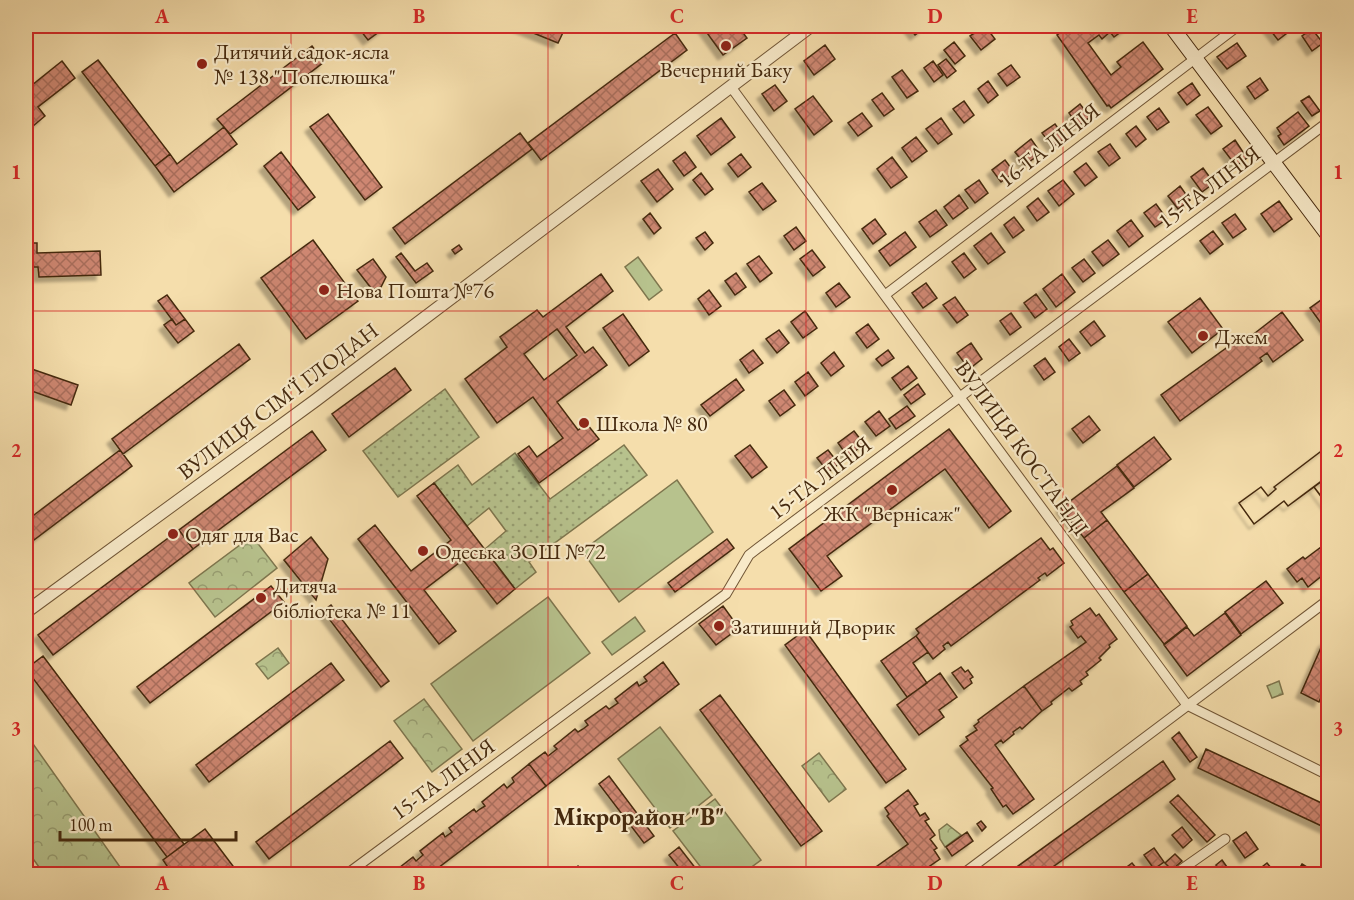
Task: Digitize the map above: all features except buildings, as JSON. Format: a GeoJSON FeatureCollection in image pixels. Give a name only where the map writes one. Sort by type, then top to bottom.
{"type":"FeatureCollection","features":[{"type":"Feature","properties":{"kind":"main road"},"geometry":{"type":"LineString","coordinates":[[1171,26],[1329,235]]}},
{"type":"Feature","properties":{"kind":"street","name":"ВУЛИЦЯ СІМ'Ї ГЛОДАН"},"geometry":{"type":"LineString","coordinates":[[26,612],[316,400],[811,26]]}},
{"type":"Feature","properties":{"kind":"street","name":"16-ТА ЛІНІЯ"},"geometry":{"type":"LineString","coordinates":[[885,296],[1238,26]]}},
{"type":"Feature","properties":{"kind":"street","name":"ВУЛИЦЯ КОСТАНДІ"},"geometry":{"type":"LineString","coordinates":[[731,87],[1187,705],[1329,775]]}},
{"type":"Feature","properties":{"kind":"street","name":"15-ТА ЛІНІЯ"},"geometry":{"type":"LineString","coordinates":[[346,874],[723,597],[749,555],[1329,122]]}},
{"type":"Feature","properties":{"kind":"street"},"geometry":{"type":"LineString","coordinates":[[963,874],[1329,600]]}},
{"type":"Feature","properties":{"kind":"street"},"geometry":{"type":"LineString","coordinates":[[1174,874],[1225,839]]}},
{"type":"Feature","properties":{"kind":"green space"},"geometry":{"type":"Polygon","coordinates":[[[638,257],[662,290],[649,300],[625,267],[638,257]]]}},
{"type":"Feature","properties":{"kind":"green space"},"geometry":{"type":"Polygon","coordinates":[[[445,389],[479,437],[398,497],[363,451],[445,389]]]}},
{"type":"Feature","properties":{"kind":"green space"},"geometry":{"type":"Polygon","coordinates":[[[624,445],[647,475],[529,562],[536,572],[515,589],[485,549],[506,531],[489,508],[467,526],[434,483],[458,465],[472,485],[515,453],[550,499],[624,445]]]}},
{"type":"Feature","properties":{"kind":"green space"},"geometry":{"type":"Polygon","coordinates":[[[677,480],[713,532],[619,602],[582,551],[677,480]]]}},
{"type":"Feature","properties":{"kind":"green space"},"geometry":{"type":"Polygon","coordinates":[[[252,536],[277,568],[215,617],[189,583],[252,536]]]}},
{"type":"Feature","properties":{"kind":"green space"},"geometry":{"type":"Polygon","coordinates":[[[548,597],[590,653],[473,741],[431,684],[548,597]]]}},
{"type":"Feature","properties":{"kind":"green space"},"geometry":{"type":"Polygon","coordinates":[[[635,617],[645,631],[612,655],[602,642],[635,617]]]}},
{"type":"Feature","properties":{"kind":"green space"},"geometry":{"type":"Polygon","coordinates":[[[278,648],[289,663],[268,679],[256,664],[278,648]]]}},
{"type":"Feature","properties":{"kind":"green space"},"geometry":{"type":"Polygon","coordinates":[[[1279,681],[1283,694],[1272,698],[1267,686],[1279,681]]]}},
{"type":"Feature","properties":{"kind":"green space"},"geometry":{"type":"Polygon","coordinates":[[[424,699],[462,749],[432,772],[394,721],[424,699]]]}},
{"type":"Feature","properties":{"kind":"green space"},"geometry":{"type":"Polygon","coordinates":[[[660,727],[712,795],[670,828],[618,759],[660,727]]]}},
{"type":"Feature","properties":{"kind":"green space"},"geometry":{"type":"Polygon","coordinates":[[[26,734],[125,874],[44,874],[26,849],[26,734]]]}},
{"type":"Feature","properties":{"kind":"green space"},"geometry":{"type":"Polygon","coordinates":[[[819,753],[846,789],[829,802],[802,766],[819,753]]]}},
{"type":"Feature","properties":{"kind":"green space"},"geometry":{"type":"Polygon","coordinates":[[[715,799],[761,860],[742,874],[706,874],[673,831],[715,799]]]}},
{"type":"Feature","properties":{"kind":"green space"},"geometry":{"type":"Polygon","coordinates":[[[947,824],[961,835],[945,847],[940,839],[939,830],[947,824]]]}},
{"type":"Feature","properties":{"kind":"place","name":"Вечерний Баку"},"geometry":{"type":"Point","coordinates":[726,46]}},
{"type":"Feature","properties":{"kind":"place","name":"Дитячий садок-ясла № 138 \"Попелюшка\""},"geometry":{"type":"Point","coordinates":[202,64]}},
{"type":"Feature","properties":{"kind":"place","name":"Нова Пошта №76"},"geometry":{"type":"Point","coordinates":[324,290]}},
{"type":"Feature","properties":{"kind":"place","name":"Джем"},"geometry":{"type":"Point","coordinates":[1203,336]}},
{"type":"Feature","properties":{"kind":"place","name":"Школа № 80"},"geometry":{"type":"Point","coordinates":[584,423]}},
{"type":"Feature","properties":{"kind":"place","name":"ЖК \"Вернісаж\""},"geometry":{"type":"Point","coordinates":[892,490]}},
{"type":"Feature","properties":{"kind":"place","name":"Одяг для Вас"},"geometry":{"type":"Point","coordinates":[173,534]}},
{"type":"Feature","properties":{"kind":"place","name":"Одеська ЗОШ №72"},"geometry":{"type":"Point","coordinates":[423,551]}},
{"type":"Feature","properties":{"kind":"place","name":"Дитяча бібліотека № 11"},"geometry":{"type":"Point","coordinates":[261,598]}},
{"type":"Feature","properties":{"kind":"place","name":"Затишний Дворик"},"geometry":{"type":"Point","coordinates":[719,626]}},
{"type":"Feature","properties":{"kind":"district","name":"Мікрорайон \"В\""},"geometry":{"type":"Point","coordinates":[639,816]}}]}
